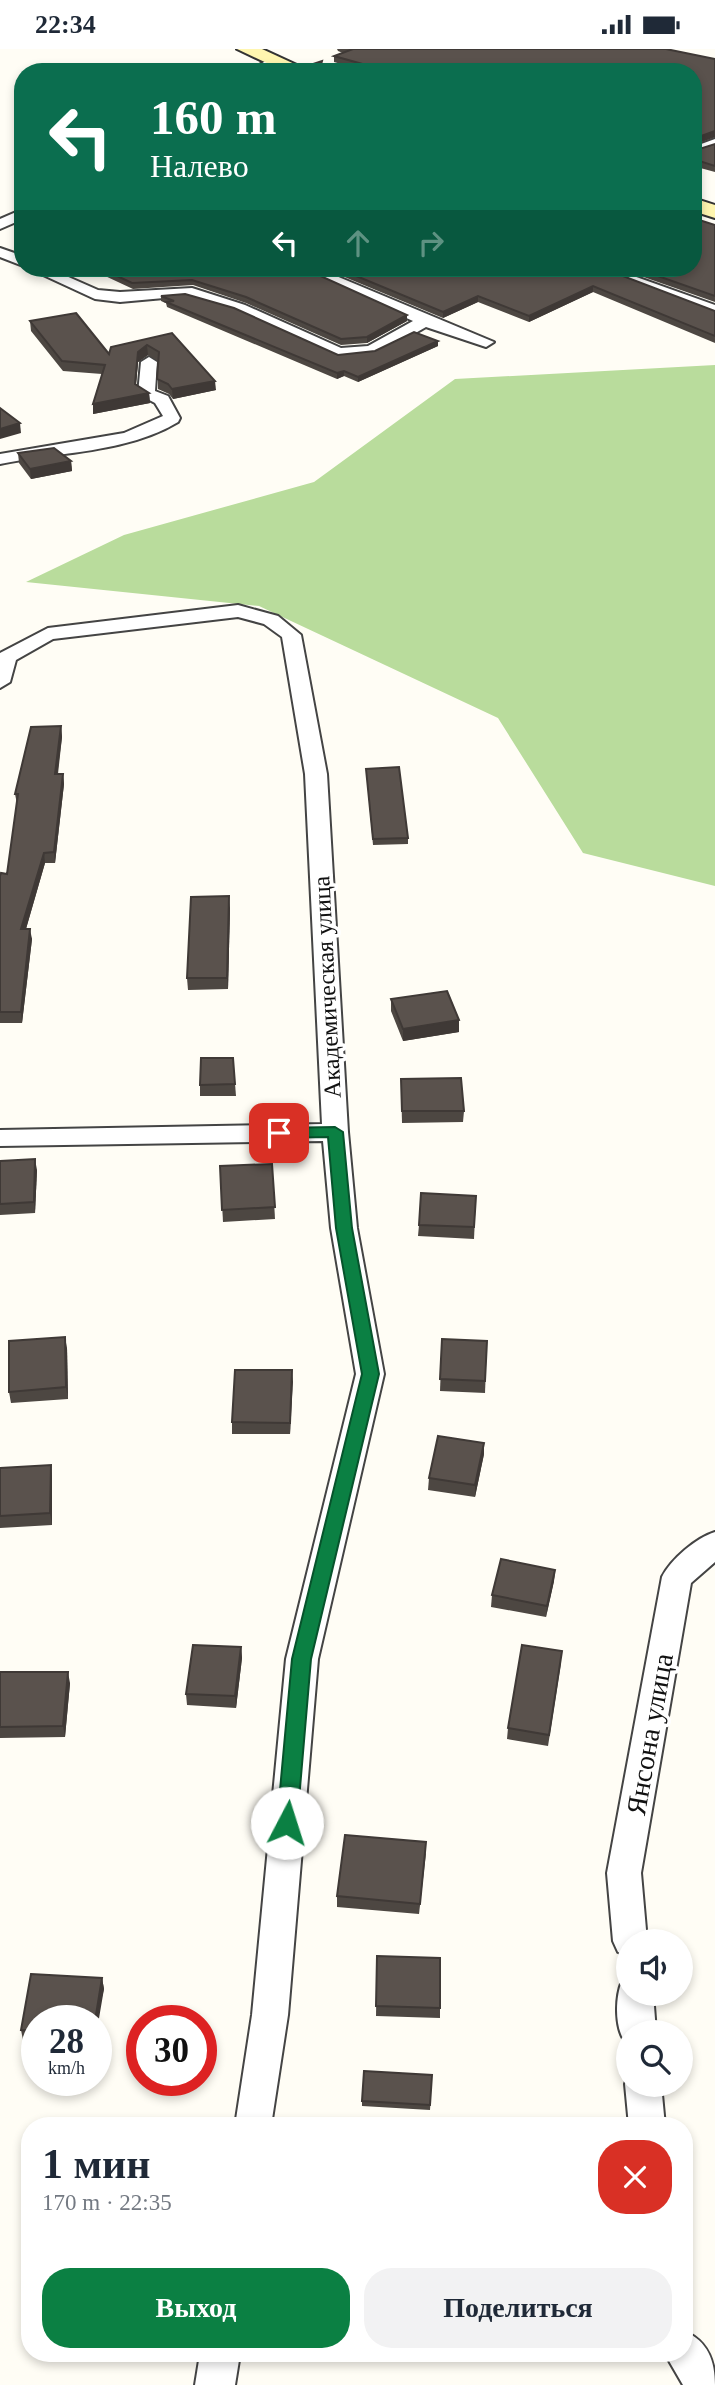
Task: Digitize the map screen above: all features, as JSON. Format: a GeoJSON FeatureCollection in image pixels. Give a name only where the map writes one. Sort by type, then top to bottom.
{"type":"FeatureCollection","features":[{"type":"Feature","properties":{"kind":"street"},"geometry":{"type":"LineString","coordinates":[[246,49],[283,63]]}},
{"type":"Feature","properties":{"kind":"street"},"geometry":{"type":"LineString","coordinates":[[270,63],[276,60]]}},
{"type":"Feature","properties":{"kind":"street"},"geometry":{"type":"LineString","coordinates":[[56,277],[95,294],[120,297],[187,291],[240,308],[338,352],[356,354],[373,350],[425,321]]}},
{"type":"Feature","properties":{"kind":"street"},"geometry":{"type":"LineString","coordinates":[[325,277],[425,321],[486,342]]}},
{"type":"Feature","properties":{"kind":"street"},"geometry":{"type":"LineString","coordinates":[[622,277],[715,310]]}},
{"type":"Feature","properties":{"kind":"street"},"geometry":{"type":"LineString","coordinates":[[0,459],[48,449],[108,444],[153,432],[172,418],[162,400],[146,394],[149,362]]}},
{"type":"Feature","properties":{"kind":"street","name":"Академическая улица"},"geometry":{"type":"LineString","coordinates":[[0,682],[7,657],[48,634],[238,611],[271,620],[291,635],[316,774],[335,1132],[344,1228],[370,1374],[302,1659],[270,2015],[254,2117]]}},
{"type":"Feature","properties":{"kind":"street"},"geometry":{"type":"LineString","coordinates":[[0,1138],[335,1132]]}},
{"type":"Feature","properties":{"kind":"street","name":"Янсона улица"},"geometry":{"type":"LineString","coordinates":[[629,1929],[624,1873],[677,1577],[715,1544]]}},
{"type":"Feature","properties":{"kind":"street"},"geometry":{"type":"LineString","coordinates":[[644,2097],[646,2117]]}},
{"type":"Feature","properties":{"kind":"street"},"geometry":{"type":"LineString","coordinates":[[215,2385],[219,2362]]}},
{"type":"Feature","properties":{"kind":"street"},"geometry":{"type":"LineString","coordinates":[[692,2362],[706,2385]]}},
{"type":"Feature","properties":{"kind":"green space"},"geometry":{"type":"Polygon","coordinates":[[[715,365],[715,886],[583,853],[498,718],[259,606],[26,582],[124,535],[314,482],[455,379],[715,365]]]}},
{"type":"Feature","properties":{"kind":"building"},"geometry":{"type":"Polygon","coordinates":[[[353,49],[666,49],[715,59],[715,131],[702,136],[702,63],[359,63],[334,56],[353,49]]]}},
{"type":"Feature","properties":{"kind":"building"},"geometry":{"type":"Polygon","coordinates":[[[715,144],[715,166],[702,162],[702,148],[715,144]]]}},
{"type":"Feature","properties":{"kind":"building"},"geometry":{"type":"Polygon","coordinates":[[[702,221],[715,225],[715,296],[661,277],[702,277],[702,221]]]}},
{"type":"Feature","properties":{"kind":"building"},"geometry":{"type":"Polygon","coordinates":[[[119,277],[323,277],[407,315],[367,337],[341,339],[246,297],[192,280],[132,283],[119,277]]]}},
{"type":"Feature","properties":{"kind":"building"},"geometry":{"type":"Polygon","coordinates":[[[359,277],[626,277],[715,311],[715,336],[593,286],[529,316],[478,296],[443,312],[359,277]]]}},
{"type":"Feature","properties":{"kind":"building"},"geometry":{"type":"Polygon","coordinates":[[[185,294],[234,308],[338,355],[375,351],[414,332],[438,341],[358,377],[344,371],[337,373],[166,302],[174,301],[161,296],[185,294]]]}},
{"type":"Feature","properties":{"kind":"building"},"geometry":{"type":"Polygon","coordinates":[[[76,313],[109,354],[111,347],[172,333],[215,381],[172,389],[157,379],[159,352],[147,345],[138,352],[135,384],[149,393],[93,404],[105,365],[62,361],[30,321],[76,313]]]}},
{"type":"Feature","properties":{"kind":"building"},"geometry":{"type":"Polygon","coordinates":[[[0,408],[20,423],[0,429],[0,408]]]}},
{"type":"Feature","properties":{"kind":"building"},"geometry":{"type":"Polygon","coordinates":[[[54,448],[71,461],[30,469],[18,453],[54,448]]]}},
{"type":"Feature","properties":{"kind":"building"},"geometry":{"type":"Polygon","coordinates":[[[61,726],[55,774],[63,774],[54,852],[44,853],[21,929],[30,929],[21,1012],[0,1012],[0,876],[1,873],[7,874],[18,794],[15,794],[31,727],[61,726]]]}},
{"type":"Feature","properties":{"kind":"building"},"geometry":{"type":"Polygon","coordinates":[[[399,767],[408,838],[373,839],[366,769],[399,767]]]}},
{"type":"Feature","properties":{"kind":"building"},"geometry":{"type":"Polygon","coordinates":[[[229,896],[227,978],[187,978],[191,897],[229,896]]]}},
{"type":"Feature","properties":{"kind":"building"},"geometry":{"type":"Polygon","coordinates":[[[447,991],[459,1020],[403,1029],[391,999],[447,991]]]}},
{"type":"Feature","properties":{"kind":"building"},"geometry":{"type":"Polygon","coordinates":[[[201,1058],[233,1058],[235,1084],[200,1085],[201,1058]]]}},
{"type":"Feature","properties":{"kind":"building"},"geometry":{"type":"Polygon","coordinates":[[[461,1078],[464,1111],[402,1111],[401,1079],[461,1078]]]}},
{"type":"Feature","properties":{"kind":"building"},"geometry":{"type":"Polygon","coordinates":[[[35,1159],[34,1202],[0,1204],[0,1161],[35,1159]]]}},
{"type":"Feature","properties":{"kind":"building"},"geometry":{"type":"Polygon","coordinates":[[[272,1164],[275,1207],[222,1210],[220,1166],[272,1164]]]}},
{"type":"Feature","properties":{"kind":"building"},"geometry":{"type":"Polygon","coordinates":[[[421,1193],[476,1196],[474,1227],[419,1225],[421,1193]]]}},
{"type":"Feature","properties":{"kind":"building"},"geometry":{"type":"Polygon","coordinates":[[[65,1337],[66,1387],[9,1392],[9,1341],[65,1337]]]}},
{"type":"Feature","properties":{"kind":"building"},"geometry":{"type":"Polygon","coordinates":[[[442,1339],[487,1341],[485,1381],[440,1379],[442,1339]]]}},
{"type":"Feature","properties":{"kind":"building"},"geometry":{"type":"Polygon","coordinates":[[[235,1370],[292,1370],[290,1423],[232,1422],[235,1370]]]}},
{"type":"Feature","properties":{"kind":"building"},"geometry":{"type":"Polygon","coordinates":[[[438,1436],[484,1443],[475,1485],[429,1478],[438,1436]]]}},
{"type":"Feature","properties":{"kind":"building"},"geometry":{"type":"Polygon","coordinates":[[[51,1465],[50,1513],[0,1516],[0,1468],[51,1465]]]}},
{"type":"Feature","properties":{"kind":"building"},"geometry":{"type":"Polygon","coordinates":[[[501,1559],[555,1570],[547,1606],[492,1595],[501,1559]]]}},
{"type":"Feature","properties":{"kind":"building"},"geometry":{"type":"Polygon","coordinates":[[[193,1645],[241,1647],[235,1696],[186,1694],[193,1645]]]}},
{"type":"Feature","properties":{"kind":"building"},"geometry":{"type":"Polygon","coordinates":[[[522,1645],[562,1651],[549,1735],[508,1728],[522,1645]]]}},
{"type":"Feature","properties":{"kind":"building"},"geometry":{"type":"Polygon","coordinates":[[[0,1672],[68,1672],[63,1726],[0,1727],[0,1672]]]}},
{"type":"Feature","properties":{"kind":"building"},"geometry":{"type":"Polygon","coordinates":[[[345,1835],[426,1842],[420,1904],[337,1896],[345,1835]]]}},
{"type":"Feature","properties":{"kind":"building"},"geometry":{"type":"Polygon","coordinates":[[[377,1956],[440,1958],[440,2008],[376,2006],[377,1956]]]}},
{"type":"Feature","properties":{"kind":"building"},"geometry":{"type":"Polygon","coordinates":[[[31,1974],[102,1978],[98,2005],[25,2005],[31,1974]]]}},
{"type":"Feature","properties":{"kind":"building"},"geometry":{"type":"Polygon","coordinates":[[[364,2071],[432,2075],[430,2105],[362,2101],[364,2071]]]}},
{"type":"Feature","properties":{"kind":"route"},"geometry":{"type":"LineString","coordinates":[[279,1133],[335,1132],[344,1228],[370,1374],[302,1659],[287,1823]]}}]}
